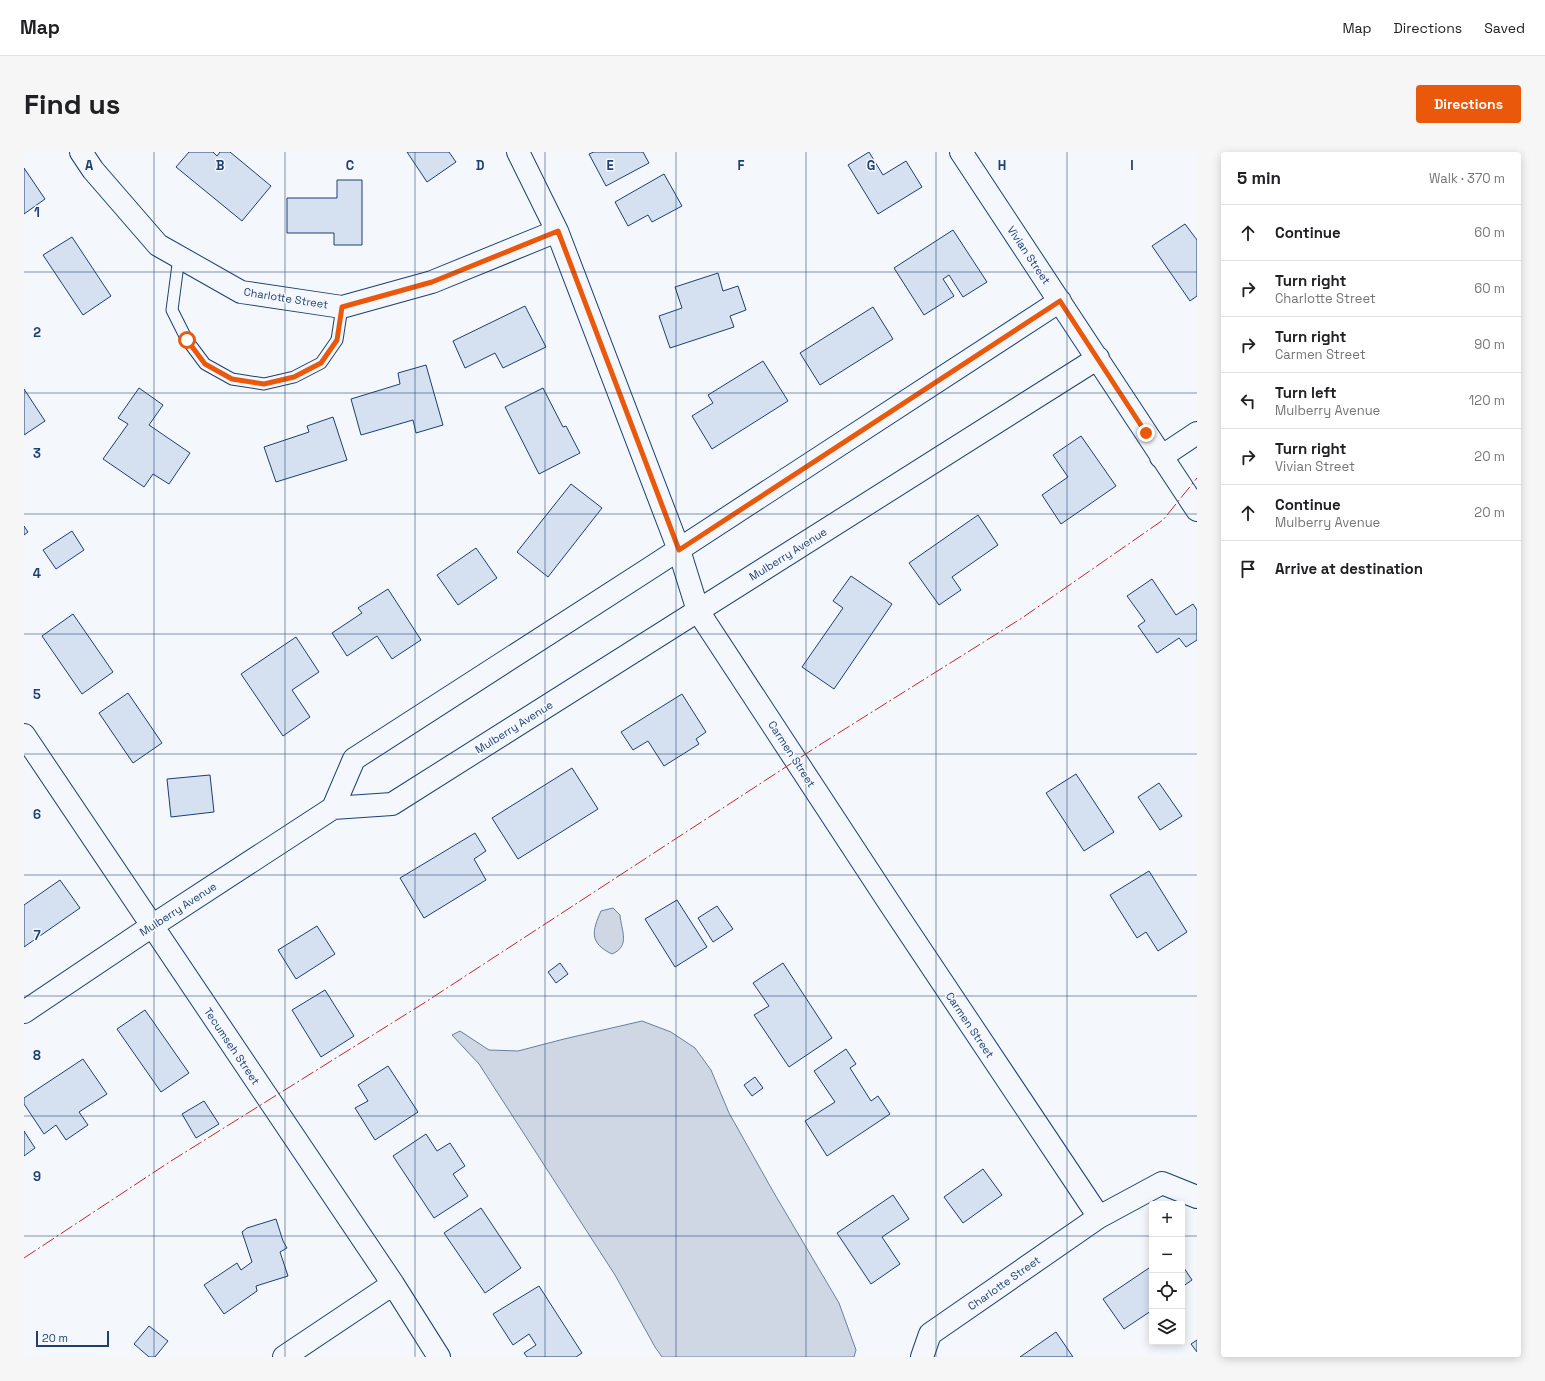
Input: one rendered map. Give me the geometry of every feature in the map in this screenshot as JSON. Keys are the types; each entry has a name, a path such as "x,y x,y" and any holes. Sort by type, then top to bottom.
{"street":[{"name":"Charlotte Street","path":"81,152 93,170 158,245 241,292 342,307 432,282 558,231"},
{"name":"Carmen Street","path":"518,152 558,231 679,550 698,611 890,904 1099,1217"},
{"name":"Vivian Street","path":"961,152 1098,358"},
{"path":"333,808 354,759 679,550 1060,301"},
{"path":"1098,358 1161,457 1197,510"},
{"name":"Mulberry Avenue","path":"24,1012 152,926 333,808 392,804 1098,358"},
{"path":"1161,457 1197,433"},
{"name":"Tecumseh Street","path":"24,735 393,1284 439,1357"},
{"path":"1099,1217 1162,1183 1197,1197"},
{"name":"Charlotte Street","path":"922,1357 930,1334 1099,1217"},
{"path":"284,1357 393,1284"}],"lane":[{"path":"179,257 172,310 187,340 205,364 232,379 264,384 294,377 321,363 337,340 342,307"}],"shaded area":[{"path":"613,908 620,915 624,937 621,947 618,951 612,954 605,950 596,941 594,930 601,911"},
{"path":"642,1021 671,1032 695,1048 711,1070 729,1113 839,1303 856,1350 854,1357 662,1357 615,1275 479,1064 452,1035 460,1031 489,1050 518,1051"}],"building":[{"path":"189,152 213,152 217,156 220,152 230,152 271,186 242,221 176,167"},
{"path":"407,152 449,152 456,162 427,182"},
{"path":"594,152 643,152 649,163 606,186 589,154"},
{"path":"869,152 883,175 906,161 922,187 878,214 848,165"},
{"path":"24,168 45,199 24,214"},
{"path":"664,174 682,206 652,222 648,215 628,226 615,202"},
{"path":"337,180 362,180 362,245 334,245 334,233 287,233 287,198 337,198"},
{"path":"1185,224 1197,240 1197,296 1190,301 1152,246"},
{"path":"953,230 987,282 963,297 949,275 943,279 954,296 924,315 894,268"},
{"path":"72,237 111,296 83,315 43,255"},
{"path":"718,273 723,291 738,286 746,310 730,316 734,327 670,348 659,316 682,308 675,287"},
{"path":"525,306 546,347 503,368 495,353 465,368 453,341"},
{"path":"873,307 893,339 820,385 800,353"},
{"path":"763,361 788,401 712,449 692,416 713,403 708,395"},
{"path":"426,365 443,425 416,433 413,420 361,435 351,399 400,384 398,373"},
{"path":"139,388 163,405 149,425 190,453 169,484 153,474 144,487 103,459 128,424 118,418"},
{"path":"543,388 563,427 566,426 580,453 539,474 505,407"},
{"path":"24,389 45,421 24,435"},
{"path":"333,417 347,460 276,482 264,447 309,432 307,426"},
{"path":"1081,436 1116,486 1061,524 1042,495 1068,477 1053,455"},
{"path":"571,484 602,508 548,577 517,552"},
{"path":"978,515 998,545 952,577 961,590 939,605 909,563"},
{"path":"24,526 28,532 24,535"},
{"path":"72,531 84,550 56,569 43,550"},
{"path":"476,548 497,578 458,605 437,575"},
{"path":"851,576 892,604 834,689 802,667 843,608 833,601"},
{"path":"1152,579 1176,615 1193,604 1197,610 1197,640 1186,647 1179,638 1157,653 1138,626 1145,621 1127,596"},
{"path":"388,589 421,640 392,659 377,636 347,656 332,633 362,613 358,608"},
{"path":"73,614 113,672 82,694 42,636"},
{"path":"296,637 319,672 292,690 310,717 283,736 241,674"},
{"path":"128,693 162,743 133,763 99,713"},
{"path":"682,694 706,732 696,739 699,744 664,766 648,741 633,750 621,732"},
{"path":"572,768 598,809 518,859 492,818"},
{"path":"1076,774 1114,832 1084,851 1046,793"},
{"path":"210,775 214,812 171,817 167,779"},
{"path":"1159,783 1182,816 1160,830 1138,797"},
{"path":"475,833 486,851 474,859 486,880 424,918 400,878"},
{"path":"1149,871 1187,932 1158,951 1146,932 1137,938 1110,895"},
{"path":"60,880 80,908 24,947 24,905"},
{"path":"677,900 707,947 675,967 645,919"},
{"path":"717,906 733,929 713,942 698,918"},
{"path":"317,926 335,954 296,979 278,950"},
{"path":"560,963 568,974 556,983 548,972"},
{"path":"783,963 832,1038 789,1067 754,1015 769,1006 753,983"},
{"path":"325,990 354,1036 321,1057 292,1010"},
{"path":"145,1010 189,1073 161,1092 117,1029"},
{"path":"846,1049 856,1064 850,1068 871,1101 878,1096 890,1114 827,1156 805,1121 835,1102 814,1071"},
{"path":"83,1059 107,1094 79,1112 88,1125 66,1140 56,1125 44,1134 24,1104 24,1098"},
{"path":"388,1066 418,1112 375,1140 355,1108 368,1101 358,1085"},
{"path":"755,1077 763,1088 752,1096 744,1085"},
{"path":"204,1101 219,1124 196,1138 182,1114"},
{"path":"24,1131 35,1148 24,1156"},
{"path":"426,1134 437,1151 450,1143 465,1166 453,1174 468,1196 434,1218 393,1156"},
{"path":"983,1169 1002,1195 963,1223 944,1197"},
{"path":"893,1195 909,1219 882,1237 900,1264 871,1284 837,1233"},
{"path":"481,1208 521,1268 485,1293 444,1233"},
{"path":"276,1219 283,1241 287,1248 280,1252 288,1276 256,1286 257,1291 224,1314 204,1285 237,1263 241,1270 252,1262 242,1232 247,1228"},
{"path":"1149,1268 1149,1312 1124,1329 1103,1299"},
{"path":"1185,1270 1192,1280 1185,1285"},
{"path":"539,1286 582,1353 576,1357 527,1357 524,1353 536,1345 529,1334 513,1345 493,1314"},
{"path":"149,1326 168,1341 155,1357 149,1357 134,1344"},
{"path":"1056,1332 1073,1357 1020,1357"},
{"path":"1197,1340 1197,1352 1191,1344"}],"power":[{"path":"24,1258 171,1161 424,1003 821,744 1022,618 1163,520 1197,478"}],"route":[{"path":"187,340 205,364 232,379 264,384 294,377 321,363 337,340 342,307 432,282 558,231 679,550 1060,301 1146,433"}]}
